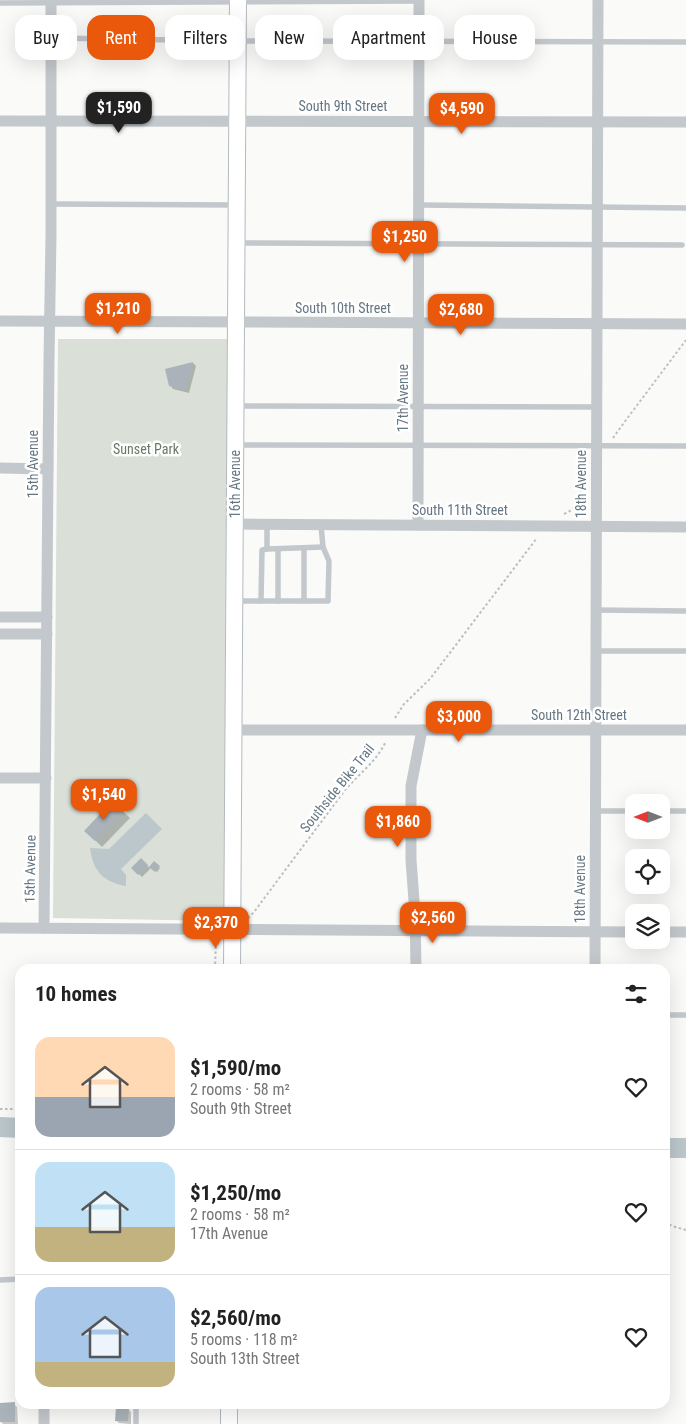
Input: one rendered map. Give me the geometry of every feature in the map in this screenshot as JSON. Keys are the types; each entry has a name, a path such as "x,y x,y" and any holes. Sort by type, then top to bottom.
{"street":[{"name":"17th Avenue","path":"419,0 419,15"},
{"name":"18th Avenue","path":"595,964 598,0"},
{"name":"16th Avenue","path":"238,1 238,15"},
{"name":"15th Avenue","path":"51,2 51,15"},
{"name":"15th Avenue","path":"44,928 52,120 51,60"},
{"name":"16th Avenue","path":"232,964 238,60"},
{"name":"17th Avenue","path":"418,525 419,60"},
{"name":"South 9th Street","path":"0,121 686,122"},
{"name":"South 10th Street","path":"0,321 686,324"},
{"path":"0,468 48,469"},
{"name":"South 11th Street","path":"234,524 686,527"},
{"path":"0,617 47,617"},
{"path":"0,634 47,634"},
{"name":"South 12th Street","path":"233,730 686,730"},
{"path":"416,964 416,931 411,860 411,786 422,730"},
{"path":"0,778 46,778"},
{"path":"0,928 625,932"},
{"path":"670,932 686,932"},
{"path":"44,1409 44,1424"},
{"path":"229,1409 229,1424"}],"lane":[{"path":"0,3 419,0"},
{"path":"77,38 165,40"},
{"path":"245,41 333,41"},
{"path":"444,41 686,42"},
{"path":"51,204 237,205"},
{"path":"419,205 686,208"},
{"path":"236,243 682,245"},
{"path":"235,406 597,407"},
{"path":"235,445 686,446"},
{"path":"261,601 267,524"},
{"path":"234,601 328,601 329,561 323,548 321,524"},
{"path":"304,548 304,601"},
{"path":"265,550 323,548"},
{"path":"278,549 278,601"},
{"path":"596,610 686,611"},
{"path":"596,651 686,651"},
{"path":"595,811 625,811"},
{"path":"670,811 686,811"},
{"path":"670,1015 686,1014"},
{"path":"0,1280 15,1280"},
{"path":"136,1409 136,1424"}],"path":[{"name":"Southside Bike Trail","path":"248,918 357,776 379,754 399,711 430,679 546,526"},
{"path":"215,964 216,947"},
{"path":"0,1109 15,1109"},
{"path":"670,1225 686,1230"}],"green space":[{"name":"Sunset Park","path":"58,339 236,339 234,512 226,524 224,921 53,918"}],"shaded area":[{"path":"146,813 162,829 121,869 126,875 126,886 111,882 100,874 91,856 90,848 109,849"}],"building":[{"path":"193,362 186,390 169,386 165,369"},
{"path":"113,800 124,811 95,841 84,831"},
{"path":"141,858 148,865 138,875 131,868"},
{"path":"154,861 160,866 155,872 149,867"},
{"path":"15,1402 15,1422 0,1422 0,1403"},
{"path":"116,1409 129,1409 128,1421 115,1421"}],"waterway":[{"path":"0,1127 15,1128"},
{"path":"670,1148 686,1148"}]}
